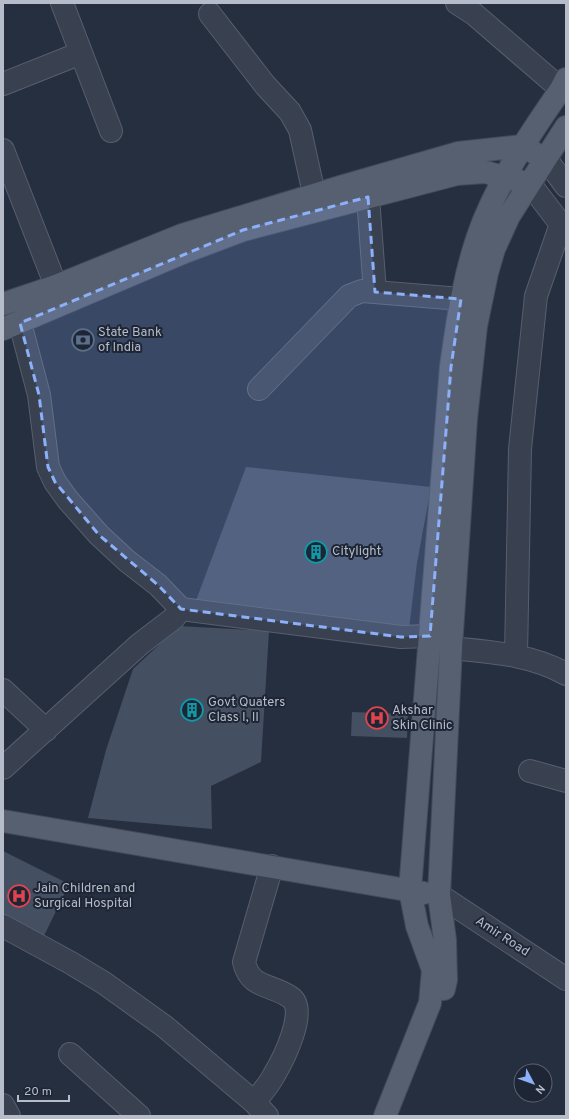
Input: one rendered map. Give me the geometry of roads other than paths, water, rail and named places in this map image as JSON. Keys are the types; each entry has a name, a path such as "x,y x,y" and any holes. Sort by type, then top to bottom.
{"main road":[{"path":"385,1116 430,1003 433,970 417,926 410,890 451,367 461,299 472,255 484,220 505,176 522,146 564,84"},
{"path":"398,1116 436,1028 446,980 445,940 439,895 451,648 466,419 476,326 487,273 494,249 509,216 566,127"},
{"path":"3,304 56,286 182,235 314,194 458,153 522,146 546,159"},
{"path":"11,326 182,253 243,230 469,172 485,172 505,176 530,184"},
{"path":"3,821 439,895"}],"street":[{"path":"62,3 111,131"},
{"path":"470,7 564,84"},
{"path":"210,14 265,85 290,112 300,130 314,194"},
{"path":"3,84 81,53"},
{"path":"3,150 56,286"},
{"path":"546,159 566,186"},
{"path":"516,655 520,449 536,296 563,227 530,184"},
{"path":"368,197 375,292"},
{"path":"259,389 349,296 362,291 461,299"},
{"path":"11,326 39,394 48,467 55,482 68,500 99,535 127,561 158,585 181,609 401,637 430,636"},
{"path":"3,768 140,644 174,618 181,609"},
{"path":"451,648 516,655 555,668 566,674"},
{"path":"3,690 46,730"},
{"path":"530,771 566,781"},
{"path":"3,926 71,963 146,1013 164,1026 261,1109 297,1022 298,1012 297,1004 291,997 253,980 246,971 244,962 272,866"},
{"name":"Amir Road","path":"439,895 566,979"},
{"path":"70,1054 139,1116"},
{"path":"3,1105 9,1116"}],"place":[{"name":"State Bank of India","path":"83,340"},
{"name":"Citylight","path":"316,552"},
{"name":"Govt Quaters Class I, II","path":"192,710"},
{"name":"Akshar Skin Clinic","path":"377,718"},
{"name":"Jain Children and Surgical Hospital","path":"19,896"}]}
